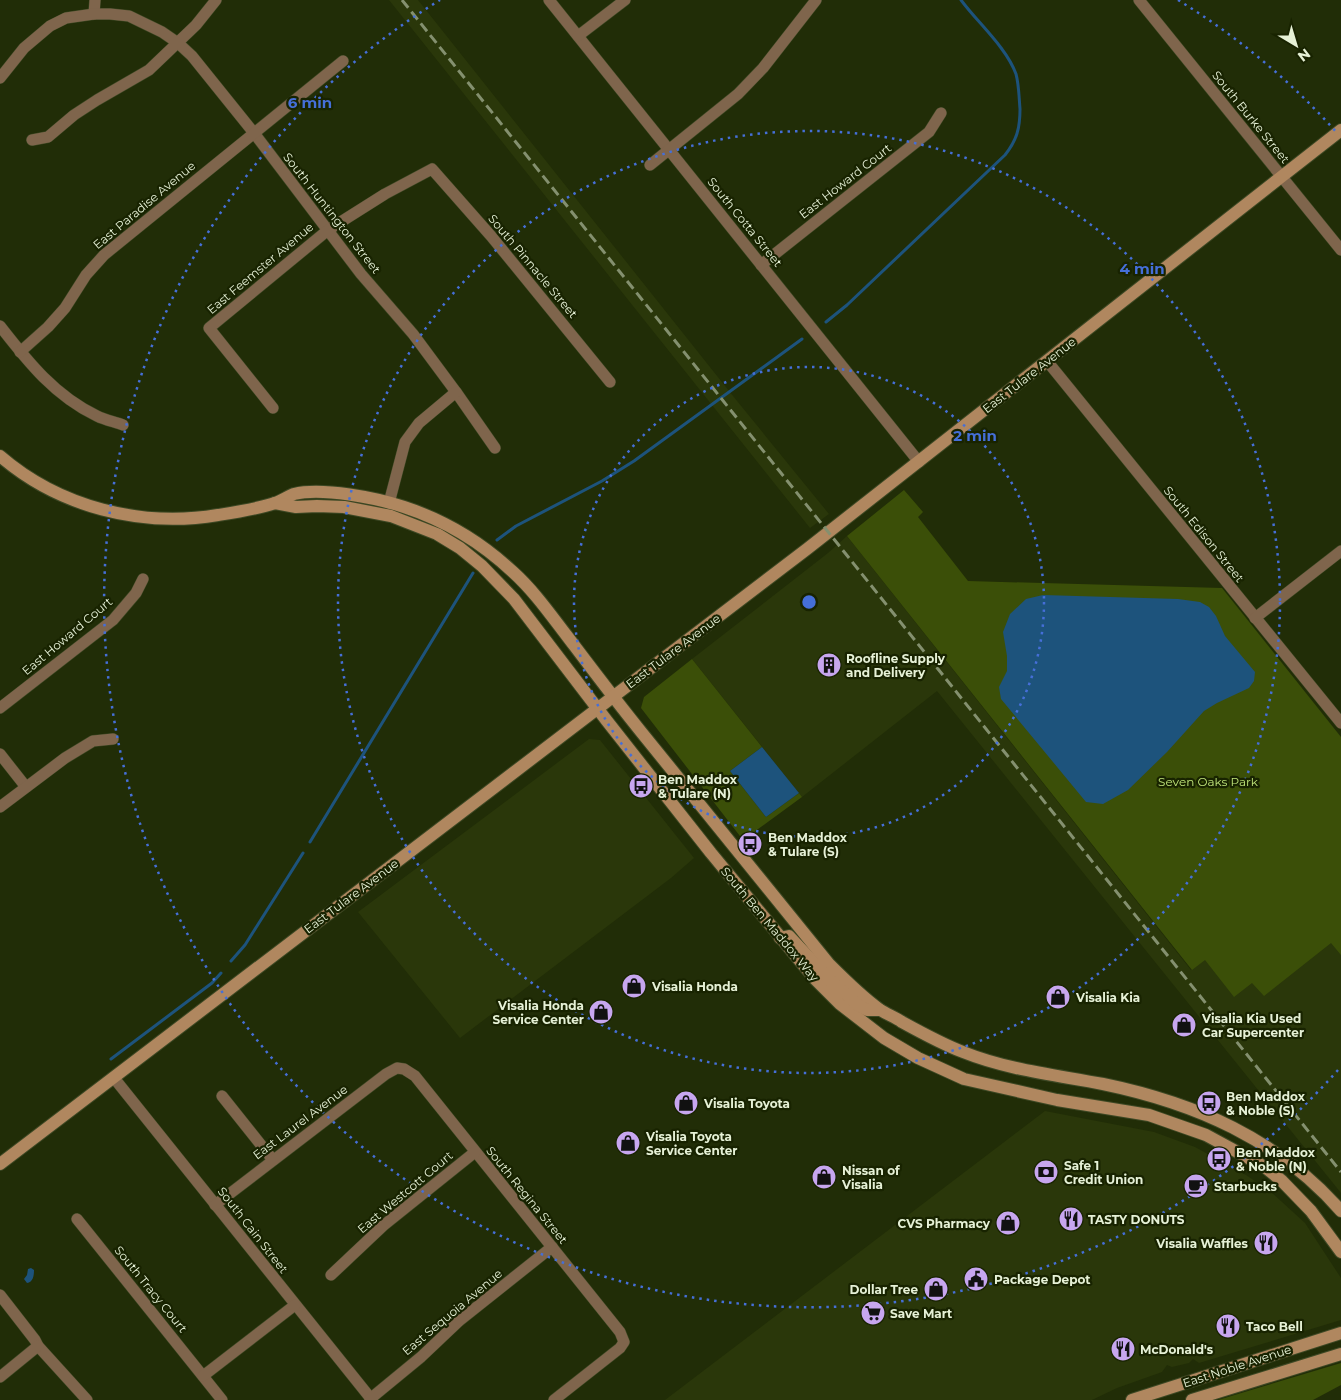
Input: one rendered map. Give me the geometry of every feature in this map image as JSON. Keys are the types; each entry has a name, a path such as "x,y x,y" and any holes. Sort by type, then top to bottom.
{"main road":[{"name":"East Tulare Avenue","path":"0,1164 919,462 1341,130"},
{"name":"South Ben Maddox Way","path":"0,456 24,475 52,491 85,504 128,515 164,519 191,518 275,503 294,494 316,493 352,495 389,502 420,512 444,524 472,540 504,564 535,595 613,697 828,964 880,1010 938,1042 965,1053 1022,1070 1136,1092 1188,1107 1230,1125 1261,1142 1286,1160 1310,1180 1341,1211"},
{"name":"South Ben Maddox Way","path":"275,503 296,507 344,507 381,513 417,525 460,548 482,566 514,600 780,938 815,979 840,1004 884,1038 918,1058 964,1079 1057,1100 1149,1115 1206,1135 1265,1168 1282,1181 1312,1211 1341,1252"},
{"path":"780,938 789,936 795,940 826,975 862,1008 873,1011 880,1010"},
{"name":"East Noble Avenue","path":"1132,1400 1341,1333"},
{"name":"East Noble Avenue","path":"1192,1400 1341,1354"}],"street":[{"path":"0,78 24,48 50,26 66,18 94,14 95,0"},
{"path":"32,140 48,137 74,115 149,70 196,25 216,0"},
{"name":"South Cotta Street","path":"549,0 919,462"},
{"path":"578,36 624,0"},
{"path":"650,164 738,94 764,68 816,0"},
{"name":"South Burke Street","path":"1139,0 1341,250"},
{"name":"South Huntington Street","path":"94,14 129,16 162,32 192,56 254,133 361,274 412,334 495,448"},
{"name":"East Paradise Avenue","path":"20,352 48,327 65,308 86,275 104,254 343,61"},
{"name":"East Howard Court","path":"761,265 929,132 941,113"},
{"name":"East Feemster Avenue","path":"273,408 209,328 328,230 377,199 432,169"},
{"name":"South Pinnacle Street","path":"432,169 491,236 610,382"},
{"path":"0,326 20,352 52,386 74,403 98,416 123,425"},
{"name":"South Edison Street","path":"1047,361 1341,723"},
{"path":"389,502 405,442 419,423 456,392"},
{"path":"1255,618 1341,551"},
{"name":"East Howard Court","path":"0,708 113,620 136,593 143,579"},
{"path":"0,807 64,758 93,741 113,738"},
{"path":"0,754 26,787"},
{"name":"East Laurel Avenue","path":"215,1205 386,1074 397,1068 404,1069"},
{"name":"South Regina Street","path":"404,1069 415,1076 620,1332 624,1342 620,1348 554,1400"},
{"name":"South Cain Street","path":"114,1078 371,1400"},
{"path":"222,1096 273,1160"},
{"name":"East Westcott Court","path":"331,1275 384,1225 475,1152"},
{"name":"South Tracy Court","path":"77,1220 222,1400"},
{"name":"East Sequoia Avenue","path":"371,1400 459,1321 552,1247"},
{"path":"0,1295 32,1335 38,1346 87,1400"},
{"path":"203,1376 295,1305"},
{"path":"0,1378 38,1346"}],"shaded area":[{"path":"389,0 418,0 829,514 810,528"},
{"path":"847,536 1191,970 1341,853 1341,1193 937,691 802,797 692,659 828,553"},
{"path":"589,739 600,740 694,858 671,878 460,1038 358,912"},
{"path":"1045,1111 1154,1132 1195,1147 1246,1175 1270,1191 1305,1223 1341,1278 1341,1320 1199,1363 1193,1359 1189,1363 1172,1367 1167,1365 1162,1372 1117,1388 1092,1400 665,1400"}],"green space":[{"name":"Seven Oaks Park","path":"904,490 923,512 918,517 968,581 1222,588 1341,737 1341,955 1331,943 1264,996 1252,983 1234,997 1205,960 1192,970 847,536"},
{"path":"692,659 762,747 730,771 766,817 799,793 802,797 743,840 641,708 644,697"},
{"path":"1341,1363 1341,1385 1313,1400 1218,1400"}],"water":[{"path":"1043,595 1178,599 1200,602 1209,607 1216,616 1225,636 1255,672 1254,681 1249,688 1204,711 1167,752 1128,790 1103,804 1086,802 1001,699 999,687 1007,671 1007,656 1003,632 1010,614 1026,599"},
{"path":"762,747 799,793 766,817 730,771"},
{"path":"28,1269 34,1270 32,1280 27,1283 24,1279"}],"waterway":[{"path":"826,322 847,305 1005,155 1015,139 1020,109 1016,74 1006,54 961,0"},
{"path":"497,540 516,526 602,481 634,461 802,339"},
{"path":"310,842 473,573"},
{"path":"231,961 245,945 303,853"},
{"path":"111,1059 212,983 221,973"}],"railway":[{"path":"402,0 1341,1172"}],"place":[{"name":"Roofline Supply and Delivery","path":"829,665"},
{"name":"Ben Maddox & Tulare (N)","path":"641,786"},
{"name":"Ben Maddox & Tulare (S)","path":"750,844"},
{"name":"Visalia Honda","path":"634,986"},
{"name":"Visalia Kia","path":"1058,997"},
{"name":"Visalia Honda Service Center","path":"601,1012"},
{"name":"Visalia Kia Used Car Supercenter","path":"1184,1025"},
{"name":"Visalia Toyota","path":"686,1103"},
{"name":"Ben Maddox & Noble (S)","path":"1209,1103"},
{"name":"Visalia Toyota Service Center","path":"628,1143"},
{"name":"Ben Maddox & Noble (N)","path":"1219,1159"},
{"name":"Safe 1 Credit Union","path":"1046,1172"},
{"name":"Nissan of Visalia","path":"824,1177"},
{"name":"Starbucks","path":"1196,1186"},
{"name":"TASTY DONUTS","path":"1071,1219"},
{"name":"CVS Pharmacy","path":"1008,1223"},
{"name":"Visalia Waffles","path":"1266,1243"},
{"name":"Package Depot","path":"976,1279"},
{"name":"Dollar Tree","path":"936,1289"},
{"name":"Save Mart","path":"873,1313"},
{"name":"Taco Bell","path":"1228,1326"},
{"name":"McDonald's","path":"1123,1349"}]}
